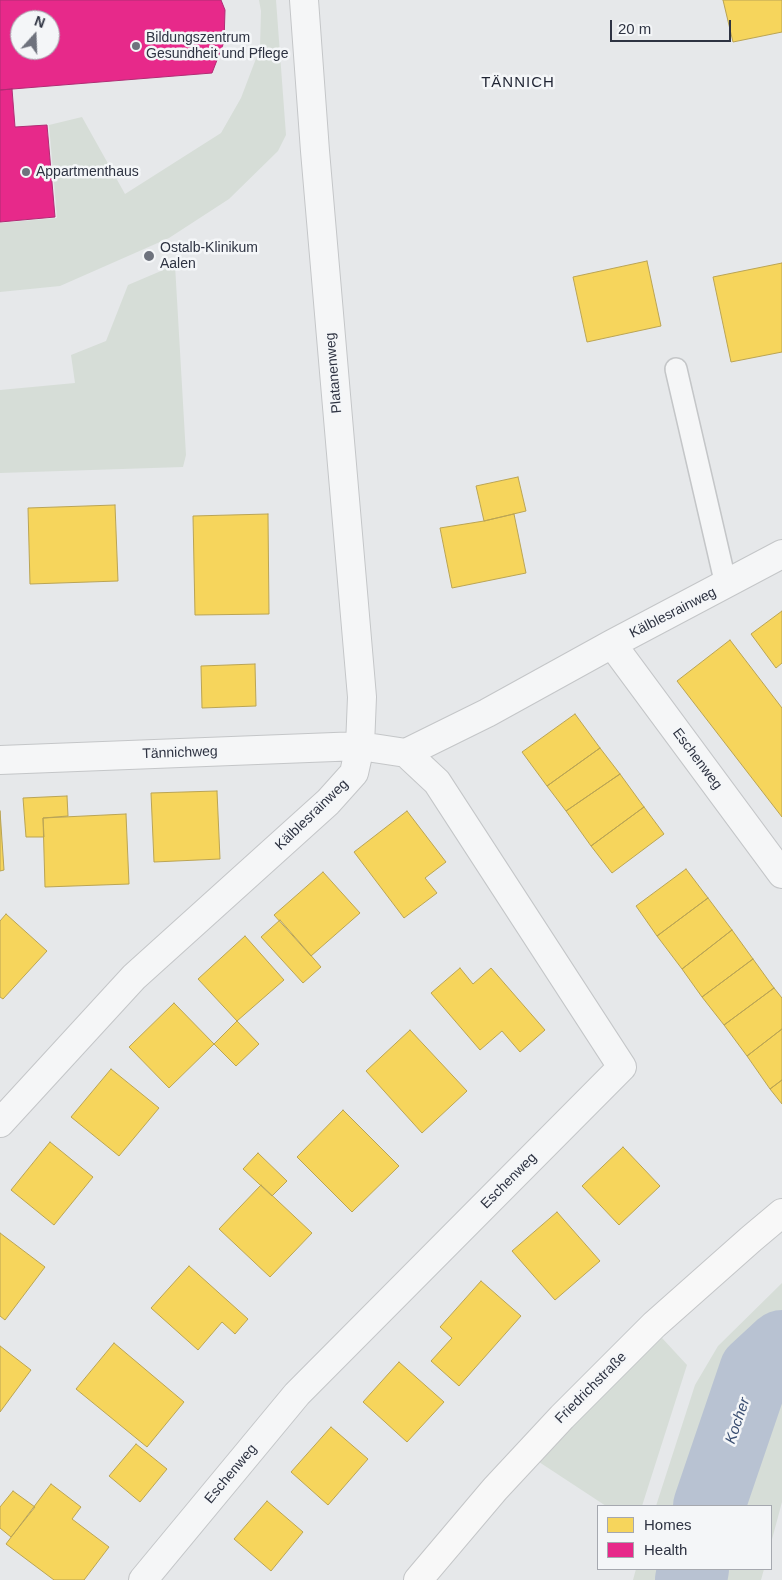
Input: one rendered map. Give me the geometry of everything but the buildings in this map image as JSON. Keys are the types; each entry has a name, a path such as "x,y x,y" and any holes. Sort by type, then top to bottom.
{"main road":[{"name":"Friedrichstraße","path":"418,1580 495,1489 562,1417 654,1325 782,1213"}],"street":[{"name":"Platanenweg","path":"304,0 315,151 362,697 360,746"},
{"name":"Kälblesrainweg","path":"406,753 487,713 782,554"},
{"name":"Eschenweg","path":"612,644 782,874"},
{"path":"360,746 406,753"},
{"name":"Tännichweg","path":"0,760 360,746"},
{"name":"Kälblesrainweg","path":"0,1123 134,977 328,802 354,773 360,746"},
{"name":"Eschenweg","path":"143,1580 297,1394 622,1067 437,782 406,753"}],"lane":[{"path":"676,369 726,585"}],"shaded area":[{"path":"259,0 276,0 286,135 278,151 229,199 169,238 60,286 0,292 0,223 57,218 49,125 82,117 125,194 221,133 241,98 260,48 261,11"},
{"path":"175,265 186,455 183,467 0,473 0,390 75,383 71,355 106,341 128,285"},
{"path":"782,1283 782,1502 772,1539 772,1505 656,1505 695,1385 718,1346"},
{"path":"662,1338 687,1365 642,1505 604,1505 536,1460"},
{"path":"636,1570 764,1570 761,1580 633,1580"}],"waterway":[{"name":"Kocher","path":"709,1505 755,1371 782,1346"},
{"name":"Kocher","path":"691,1580 693,1570"}],"place":[{"name":"Bildungszentrum Gesundheit und Pflege","path":"136,46"},
{"name":"Appartmenthaus","path":"26,172"},
{"name":"Ostalb-Klinikum Aalen","path":"149,256"}],"district":[{"name":"TÄNNICH","path":"518,83"}]}
